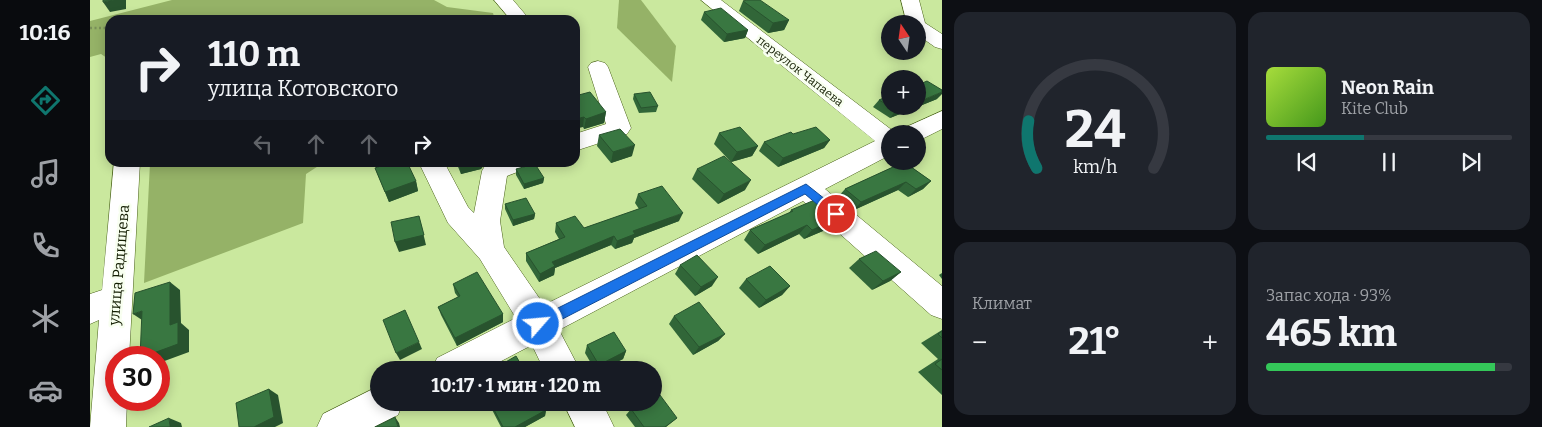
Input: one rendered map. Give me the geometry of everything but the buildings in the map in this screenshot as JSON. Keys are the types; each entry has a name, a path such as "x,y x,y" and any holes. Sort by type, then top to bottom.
{"street":[{"path":"503,0 516,15"},
{"path":"910,0 914,15"},
{"name":"переулок Чапаева","path":"720,1 881,135"},
{"path":"926,32 942,43"},
{"path":"580,141 619,128 598,67"},
{"path":"926,127 942,119"},
{"path":"466,361 881,148"},
{"name":"улица Радищева","path":"107,427 103,305 126,167"},
{"path":"434,167 458,215 490,250 538,324 559,361"},
{"path":"490,250 486,221 495,171 506,167"},
{"path":"806,188 942,305"},
{"path":"336,427 370,410"},
{"path":"586,411 595,427"}],"path":[{"path":"90,28 105,28"}],"green space":[{"path":"172,0 434,0 447,7 493,13 494,15 113,15"},
{"path":"619,0 641,0 676,46 672,82 617,28"},
{"path":"105,17 105,57 101,54 90,57 90,21"},
{"path":"150,167 317,167 306,174 303,223 144,283"}],"route":[{"path":"538,324 806,188 836,214"}]}
